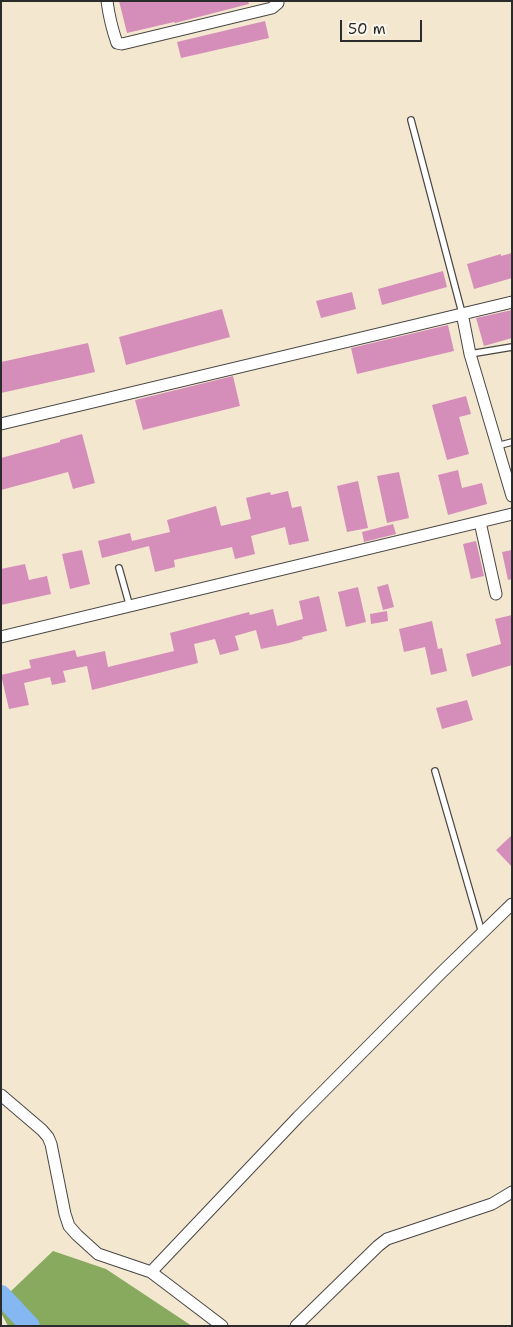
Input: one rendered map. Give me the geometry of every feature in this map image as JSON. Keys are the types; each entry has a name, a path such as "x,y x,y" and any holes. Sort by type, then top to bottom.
{"street":[{"path":"107,1 109,18 115,38 117,43 122,44 272,8 278,1"},
{"path":"1,424 512,302"},
{"path":"462,313 470,354 512,496"},
{"path":"1,637 512,514"},
{"path":"480,522 496,594"},
{"path":"151,1272 298,1117 512,904"},
{"path":"1,1095 48,1137 54,1156 65,1214 69,1226 76,1235 98,1254 151,1272 222,1326"},
{"path":"296,1326 387,1239 492,1204 512,1192"}],"lane":[{"path":"411,120 462,313"},
{"path":"470,354 512,347"},
{"path":"497,446 512,442"},
{"path":"119,568 130,607"},
{"path":"435,771 482,933"}],"green space":[{"path":"53,1251 106,1269 192,1326 8,1326 1,1313 1,1309 9,1293"}],"building":[{"path":"119,1 248,1 249,4 127,33"},
{"path":"265,21 269,38 181,58 177,42"},
{"path":"512,253 512,278 474,289 467,264 501,254 501,256"},
{"path":"443,271 447,287 382,305 378,289"},
{"path":"352,292 356,309 321,318 316,301"},
{"path":"222,309 230,337 126,365 119,337"},
{"path":"512,310 512,338 484,346 476,318"},
{"path":"448,325 454,351 357,374 351,348"},
{"path":"88,343 95,372 1,393 1,362"},
{"path":"233,376 240,406 143,430 135,400"},
{"path":"466,396 471,414 459,417 469,454 447,460 432,405"},
{"path":"82,434 95,483 73,489 68,472 1,490 1,458"},
{"path":"458,470 462,488 482,483 487,504 448,515 438,475"},
{"path":"399,472 409,518 387,523 377,476"},
{"path":"358,481 368,528 347,532 337,486"},
{"path":"288,491 292,508 301,506 309,541 289,545 285,527 251,536 255,554 235,559 232,547 174,560 175,567 155,572 149,546 102,558 98,541 130,533 132,541 170,532 167,520 216,506 221,526 251,519 246,498 270,492 271,495"},
{"path":"393,524 396,534 364,542 362,532"},
{"path":"476,541 484,576 471,579 463,544"},
{"path":"82,550 90,584 70,589 62,554"},
{"path":"512,550 512,579 508,580 502,552"},
{"path":"25,564 29,580 47,576 51,594 1,605 1,569"},
{"path":"388,584 394,607 383,610 377,587"},
{"path":"358,587 366,622 346,627 338,592"},
{"path":"319,596 327,631 302,637 303,639 289,643 261,649 256,630 235,636 239,650 220,655 215,639 194,644 198,663 92,690 87,666 63,671 66,682 52,685 50,677 24,683 29,705 9,709 1,675 31,668 29,660 75,650 77,657 105,651 108,667 174,651 170,633 249,612 250,615 273,609 277,626 303,619 299,601"},
{"path":"387,611 388,621 371,624 370,614"},
{"path":"512,615 512,665 472,677 466,654 501,644 495,619"},
{"path":"432,621 438,649 442,648 447,671 431,675 425,647 404,652 399,629"},
{"path":"467,700 473,720 442,729 436,708"},
{"path":"512,835 512,867 496,850"}],"waterway":[{"path":"1,1295 30,1326"}]}
